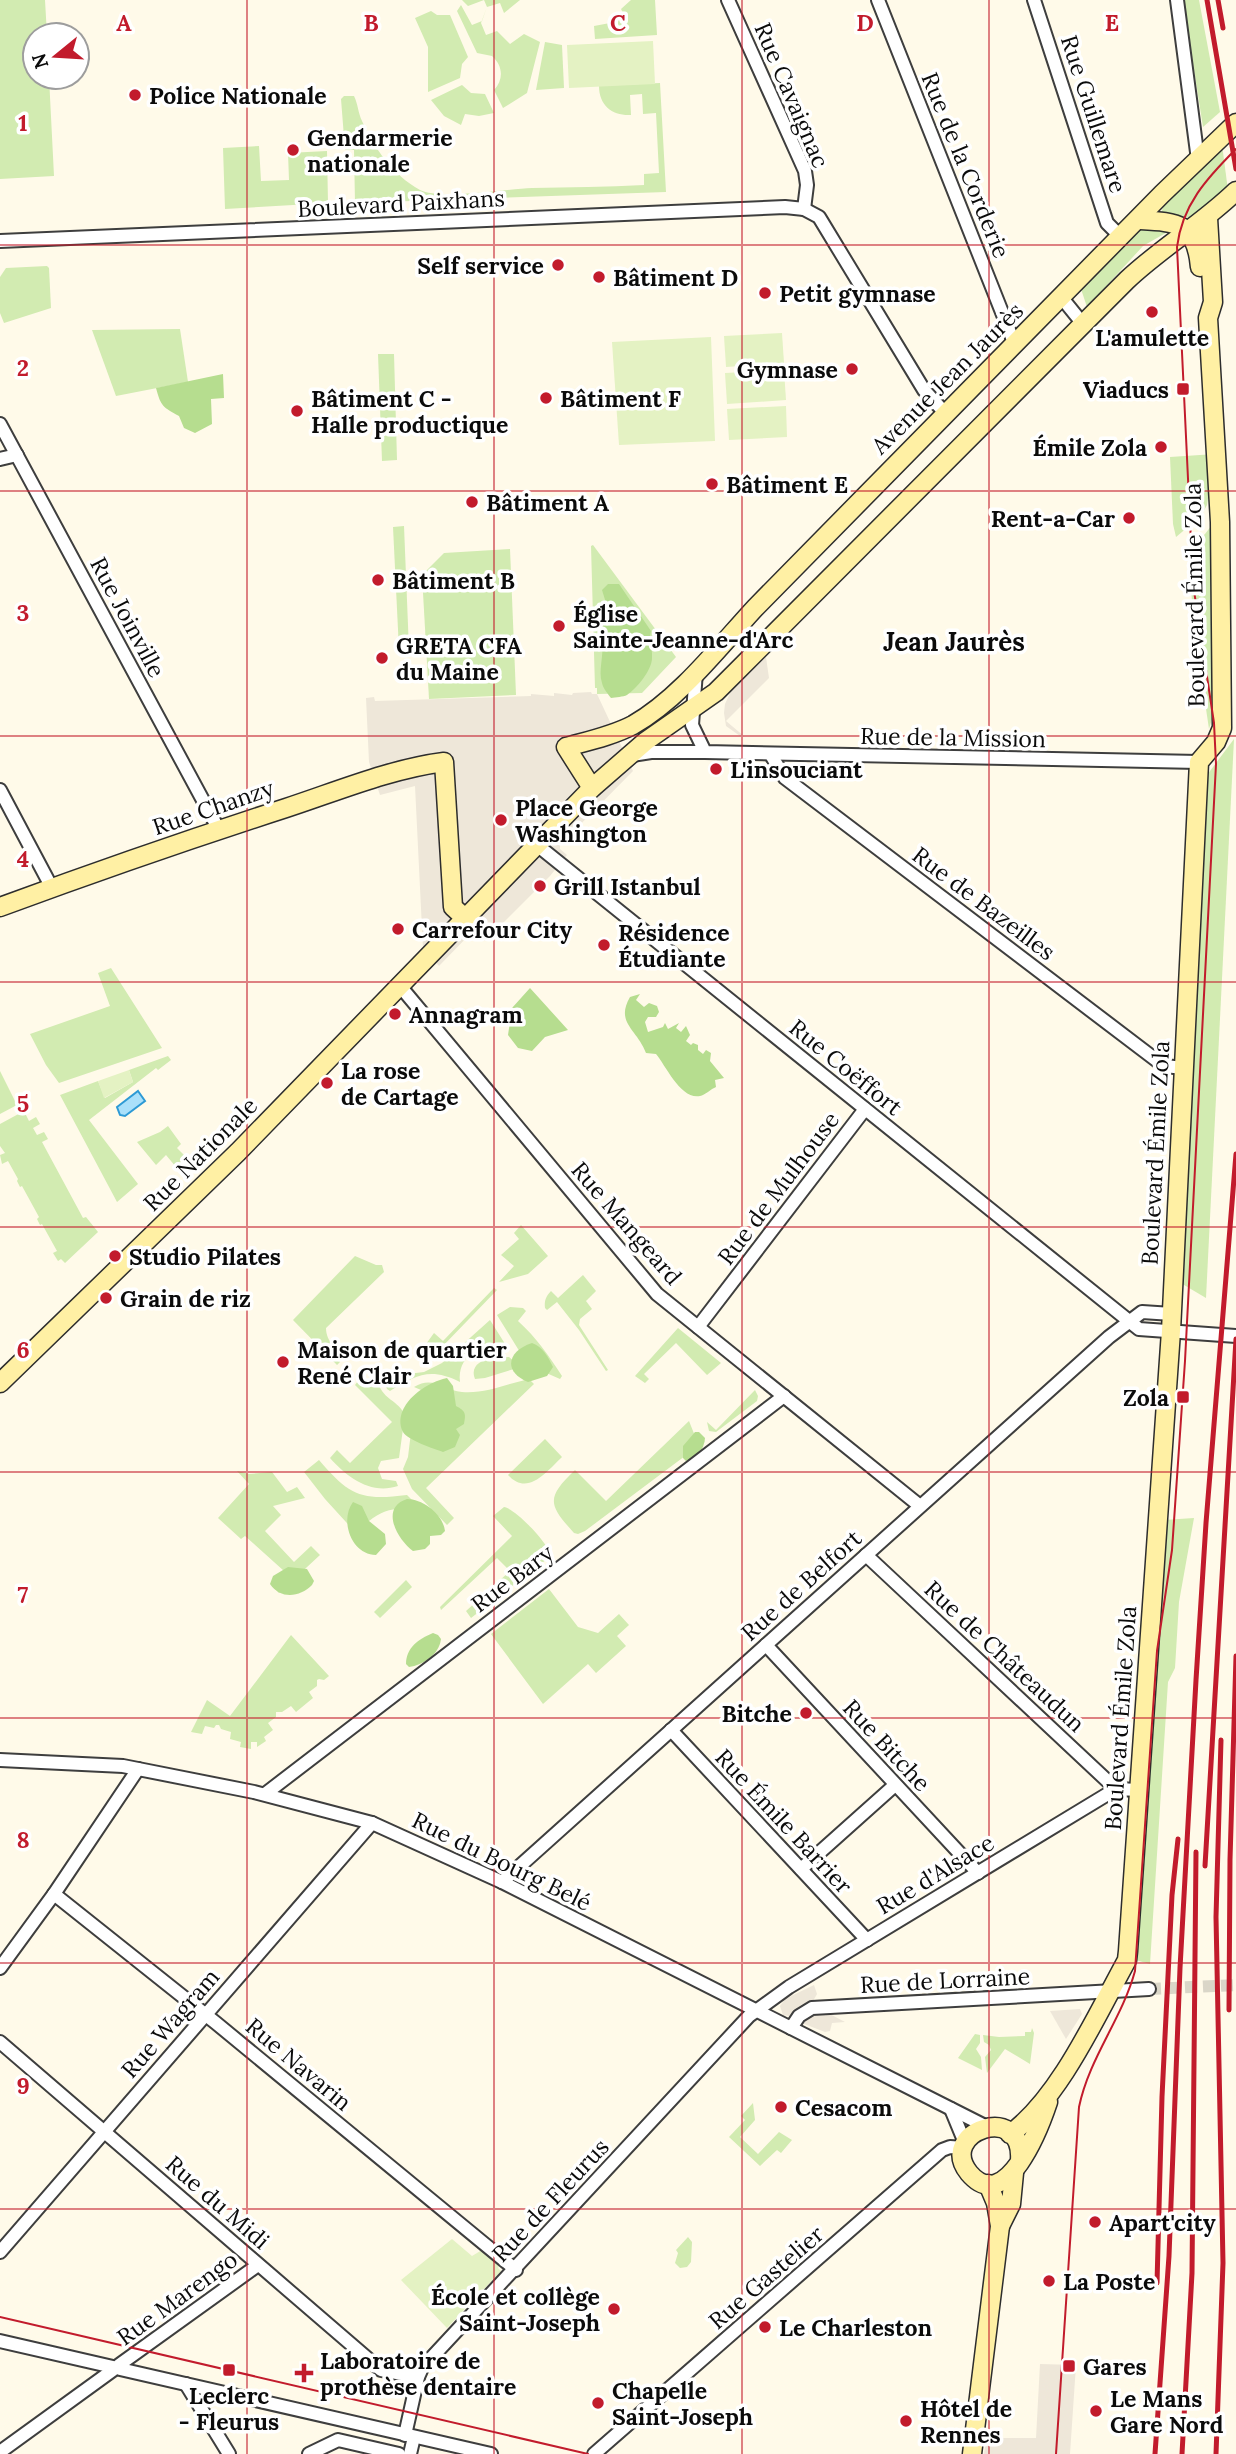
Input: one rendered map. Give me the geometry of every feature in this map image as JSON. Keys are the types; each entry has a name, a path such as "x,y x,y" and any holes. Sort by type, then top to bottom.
{"main road":[{"name":"Avenue Jean Jaurès","path":"592,788 566,747 631,726 675,691 1120,236 1236,123"},
{"path":"466,919 592,788 646,741 716,692 975,433 1081,322 1148,260 1208,218 1236,191"},
{"name":"Boulevard Émile Zola","path":"1208,218 1213,302 1208,318"},
{"path":"1138,220 1179,224 1189,232"},
{"name":"Boulevard Émile Zola","path":"1054,2086 1127,1960 1171,1322 1199,762 1216,742 1222,728 1220,522 1208,318 1202,303 1198,247 1189,232"},
{"name":"Rue Chanzy","path":"0,907 374,779 444,762 453,907 466,919"},
{"name":"Rue Nationale","path":"0,1383 238,1152 466,919"},
{"path":"1010,2134 1025,2123 1054,2086"},
{"path":"1000,2226 1011,2204 1017,2166 1018,2146 1010,2134 1002,2129 988,2127 974,2132 965,2146 964,2162 968,2171 978,2181 1002,2182 1017,2166 1038,2132 1054,2086"},
{"path":"972,2454 1000,2226 996,2203 988,2183"}],"street":[{"name":"Rue Cavaignac","path":"729,0 804,171 807,184 804,209"},
{"name":"Rue de la Corderie","path":"878,0 1015,345"},
{"name":"Rue Guillemare","path":"1034,0 1107,223 1120,236"},
{"path":"1177,0 1198,160"},
{"name":"Boulevard Paixhans","path":"0,242 785,206 804,209"},
{"path":"804,209 819,217 924,390 946,414"},
{"path":"1062,298 1081,322"},
{"name":"Rue Joinville","path":"0,424 219,830"},
{"path":"0,459 17,455"},
{"path":"696,671 691,709 692,725 705,752"},
{"name":"Rue de la Mission","path":"632,755 651,752 705,752 1199,762"},
{"name":"Rue de Bazeilles","path":"771,755 785,778 1164,1066 1184,1068"},
{"path":"0,790 52,888"},
{"name":"Rue Coëffort","path":"537,845 1130,1321"},
{"name":"Rue Mangeard","path":"400,986 657,1294 920,1506"},
{"name":"Rue de Mulhouse","path":"698,1327 865,1109"},
{"path":"1130,1321 1142,1312 1215,1334 1236,1336"},
{"name":"Rue de Belfort","path":"502,1882 1108,1337 1130,1321"},
{"name":"Rue Bary","path":"265,1794 785,1396"},
{"name":"Rue de Châteaudun","path":"866,1555 1116,1789"},
{"name":"Rue Bitche","path":"766,1645 978,1873"},
{"name":"Rue Émile Barrier","path":"671,1730 867,1940"},
{"name":"Rue du Bourg Belé","path":"0,1760 138,1769 265,1794 372,1823 502,1882 988,2127"},
{"path":"0,1968 54,1894 138,1769"},
{"path":"801,1869 895,1786"},
{"path":"1116,1789 1139,1790"},
{"name":"Rue d'Alsace","path":"756,2010 789,1987 1116,1789"},
{"name":"Rue Wagram","path":"0,2252 372,1823"},
{"name":"Rue Navarin","path":"54,1894 516,2270"},
{"name":"Rue de Lorraine","path":"791,2028 799,2016 812,2008 1149,1989"},
{"name":"Rue de Fleurus","path":"410,2454 409,2436 418,2376 422,2368 756,2010"},
{"name":"Rue du Midi","path":"0,2042 381,2370 418,2376"},
{"path":"951,2109 965,2146"},
{"name":"Rue Gastelier","path":"597,2451 942,2150 965,2146"},
{"name":"Rue Marengo","path":"0,2452 258,2264"},
{"path":"0,2341 491,2454"},
{"path":"186,2384 229,2454"},
{"path":"309,2454 338,2440 399,2454"}],"green space":[{"path":"0,0 45,0 46,21 21,21 21,91 50,91 54,176 0,179"},
{"path":"462,0 484,0 468,6"},
{"path":"484,0 520,0 504,13 500,3 487,7"},
{"path":"631,0 655,0 657,35 595,39 594,26 610,23 624,15 621,9"},
{"path":"1183,0 1199,0 1220,112 1203,127"},
{"path":"461,5 472,25 482,21 486,35 497,31 510,44 524,34 540,42 527,93 503,108 494,90 501,77 498,64 492,56 477,53 457,11"},
{"path":"431,11 437,15 450,15 468,57 462,64 460,78 428,92 428,47 415,18"},
{"path":"653,41 655,84 569,88 567,45"},
{"path":"545,42 562,45 564,88 536,90"},
{"path":"660,83 666,192 355,203 354,150 345,150 341,99 344,96 354,96 372,141 401,177 429,193 457,194 532,188 644,185 644,174 659,173 656,113 643,114 642,94 630,95 631,115 613,112 601,99 599,86"},
{"path":"462,85 471,93 485,94 494,113 479,116 465,114 461,125 444,116 431,100"},
{"path":"1221,137 1229,198 1205,220 1161,214 1169,187"},
{"path":"259,146 261,181 289,180 288,153 327,151 328,203 225,209 223,148"},
{"path":"1141,227 1171,230 1143,246 1087,307 1081,289 1136,229"},
{"path":"47,266 51,308 4,323 0,313 0,277 6,268"},
{"path":"180,329 188,382 116,396 92,330"},
{"path":"782,333 784,363 726,367 724,336"},
{"path":"711,337 715,441 619,445 612,342"},
{"path":"378,354 394,354 397,460 382,461"},
{"path":"784,370 786,400 727,404 725,373"},
{"path":"223,374 224,398 211,399 212,424 195,433 184,428 179,416 163,406 159,399 156,388"},
{"path":"786,406 787,437 729,440 727,409"},
{"path":"1215,454 1207,505 1201,516 1176,537 1170,457"},
{"path":"1215,521 1221,688 1209,729 1194,628 1188,549"},
{"path":"404,526 409,650 399,650 393,527"},
{"path":"593,545 676,657 642,693 597,694 595,688"},
{"path":"510,549 516,695 429,699 422,575 444,553"},
{"path":"608,584 619,584 651,631 652,654 650,668 635,688 627,695 611,698 603,685 601,674 602,643 606,636 601,627 601,608 606,603 602,590"},
{"path":"1234,739 1206,1298 1174,1279 1198,787"},
{"path":"111,968 162,1048 59,1083 30,1034 110,1006 98,973"},
{"path":"530,988 568,1030 545,1037 532,1051 518,1048 508,1035 512,1008"},
{"path":"640,994 636,1000 644,1007 649,1003 657,1006 659,1012 656,1017 648,1017 645,1022 648,1032 663,1027 665,1023 668,1029 679,1023 676,1028 681,1032 686,1026 690,1035 686,1041 691,1045 698,1045 698,1050 703,1054 706,1050 711,1053 710,1061 724,1078 715,1080 716,1087 700,1096 693,1096 680,1088 656,1054 646,1053 629,1026 625,1013 630,997"},
{"path":"168,1056 171,1060 158,1070 156,1068 89,1120 138,1184 117,1202 60,1095 98,1081 105,1098 133,1082 129,1070"},
{"path":"129,1070 133,1082 104,1098 98,1081"},
{"path":"0,1071 17,1105 0,1114"},
{"path":"24,1111 29,1121 36,1117 40,1124 33,1128 37,1135 44,1132 48,1139 42,1142 83,1218 86,1217 98,1232 65,1263 61,1259 58,1261 53,1253 57,1251 42,1224 40,1225 37,1219 39,1217 8,1161 2,1164 0,1155 5,1153 0,1146 0,1124"},
{"path":"168,1126 181,1144 177,1148 186,1157 176,1167 166,1155 156,1165 137,1142"},
{"path":"521,1225 548,1256 528,1274 499,1282 514,1266 501,1255 519,1239 514,1233"},
{"path":"355,1256 382,1265 384,1272 326,1328 339,1357 340,1362 337,1365 293,1320"},
{"path":"583,1275 596,1291 586,1301 592,1309 580,1319 579,1325 608,1370 606,1371 557,1302 547,1310 545,1308 551,1291 558,1298"},
{"path":"494,1288 497,1290 440,1349 432,1352 427,1350 426,1344 434,1333 443,1341"},
{"path":"510,1307 523,1308 526,1311 518,1321 547,1354 562,1376 560,1379 535,1368 518,1349 497,1315"},
{"path":"490,1320 507,1347 489,1348 473,1353 463,1364 460,1382 432,1374 416,1377 390,1391 387,1389 383,1377 424,1372 442,1363"},
{"path":"678,1328 721,1363 707,1375 676,1343 644,1374 649,1379 645,1383 635,1376"},
{"path":"532,1343 542,1350 553,1367 547,1376 528,1382 515,1373 511,1362 517,1351"},
{"path":"492,1357 509,1357 515,1362 514,1369 475,1379 475,1367"},
{"path":"376,1378 382,1391 405,1414 399,1458 381,1461 378,1468 382,1479 396,1481 398,1486 388,1488 369,1486 352,1478 330,1458 337,1450 350,1463 392,1422 355,1385 358,1381"},
{"path":"447,1378 453,1386 456,1406 463,1411 465,1418 464,1424 456,1429 460,1435 455,1447 443,1452 410,1438 403,1432 401,1422 402,1413 413,1397 430,1384"},
{"path":"529,1379 534,1384 426,1488 454,1518 447,1525 412,1489 403,1469 408,1457 411,1432 431,1399 414,1387 427,1382 455,1391 471,1392"},
{"path":"755,1390 757,1401 716,1432 709,1431 707,1422 716,1430"},
{"path":"689,1421 695,1436 705,1441 585,1531 574,1533 559,1515 554,1501 559,1488 575,1470 606,1501"},
{"path":"695,1432 705,1438 703,1446 697,1456 686,1461 683,1458 683,1446"},
{"path":"545,1439 562,1457 550,1469 530,1483 515,1481 508,1475"},
{"path":"319,1460 339,1481 357,1493 378,1497 407,1495 442,1530 418,1515 398,1509 379,1514 356,1533 304,1472"},
{"path":"237,1471 249,1474 272,1472 287,1492 297,1487 305,1498 273,1506 281,1515 265,1531 294,1562 311,1546 320,1555 279,1593 272,1586 284,1571 245,1536 241,1539 218,1518 249,1484"},
{"path":"407,1499 431,1509 443,1525 445,1531 441,1535 430,1536 430,1544 425,1549 413,1551 402,1540 394,1524 394,1509"},
{"path":"353,1502 362,1506 369,1521 385,1534 386,1544 376,1555 360,1549 350,1536 347,1518"},
{"path":"504,1507 531,1528 551,1556 471,1618 466,1611 510,1571 497,1558 441,1610 440,1607 512,1536 493,1516"},
{"path":"1194,1518 1179,1602 1175,1668 1168,1682 1150,1964 1132,1959 1164,1520"},
{"path":"288,1567 307,1569 314,1581 312,1585 291,1595 274,1589 270,1584 273,1576"},
{"path":"406,1580 412,1587 380,1618 374,1612"},
{"path":"549,1589 578,1627 598,1633 619,1614 629,1625 617,1636 626,1646 596,1673 588,1664 543,1704 491,1634"},
{"path":"433,1633 441,1639 437,1650 425,1661 409,1667 406,1664 408,1653 418,1641"},
{"path":"291,1635 329,1676 324,1680 317,1680 317,1686 309,1692 313,1698 296,1712 291,1706 282,1712 276,1712 276,1717 268,1723 273,1730 264,1737 266,1741 257,1747 257,1742 251,1742 251,1749 240,1747 241,1742 230,1739 231,1732 221,1729 219,1725 214,1728 205,1726 202,1734 191,1732 207,1700 230,1716"},
{"path":"1032,2028 1034,2033 1030,2064 1005,2049 987,2073 985,2057 991,2050 984,2042 983,2035 1025,2036 1025,2032 1031,2032"},
{"path":"975,2034 980,2035 980,2043 976,2049 981,2057 982,2070 958,2058"},
{"path":"753,2103 755,2120 740,2137 758,2154 779,2132 792,2140 781,2153 777,2150 760,2166 729,2137 745,2120 741,2116"},
{"path":"688,2237 692,2242 691,2262 687,2267 680,2268 675,2263 678,2253 676,2250"},
{"path":"452,2239 472,2256 482,2250 501,2271 447,2328 401,2280"}],"shaded area":[{"path":"766,657 769,678 726,721 745,737 740,736 726,726 725,704 731,691"},
{"name":"Place George Washington","path":"591,692 597,694 633,771 560,845 560,849 567,855 550,876 485,941 473,931 439,966 423,949 415,786 380,795 369,762 366,698 374,697 375,701 531,694 554,696 554,693 572,695"},
{"path":"814,1985 817,1994 813,2001 796,2013 783,2015 780,2006 785,1999"},
{"path":"1080,2009 1082,2014 1066,2039 1050,2011"},
{"path":"826,2012 845,2022 832,2023 830,2031 825,2032 799,2022 806,2015"},
{"path":"1040,2364 1076,2365 1070,2454 984,2454 986,2441 992,2438 1036,2438"}],"water":[{"path":"138,1091 145,1101 125,1116 120,1115 117,1107"}],"tunnel":[{"path":"1149,1989 1236,1985"}],"tram line":[{"path":"1056,2454 1079,2107 1090,2072 1122,2006 1135,1971 1157,1651 1172,1550 1185,1361 1216,764 1214,723 1193,584 1177,247 1190,205 1215,171 1236,149"},
{"path":"0,2317 588,2454"}],"railway":[{"path":"1207,0 1236,169"},
{"path":"1218,0 1223,28"},
{"path":"1155,2454 1169,2256 1180,1968 1196,1680 1236,1154"},
{"path":"1205,1866 1236,1339"},
{"path":"1229,2010 1236,1656"},
{"path":"1216,2454 1223,2263 1216,1917 1221,1740"},
{"path":"1157,2283 1162,2097 1172,1895 1178,1839"},
{"path":"1182,2454 1192,2273 1196,1852"}],"place":[{"name":"Police Nationale","path":"135,95"},
{"name":"Gendarmerie nationale","path":"293,150"},
{"name":"Self service","path":"558,265"},
{"name":"Bâtiment D","path":"599,277"},
{"name":"Petit gymnase","path":"765,293"},
{"name":"L'amulette","path":"1152,312"},
{"name":"Gymnase","path":"852,369"},
{"name":"Viaducs","path":"1183,389"},
{"name":"Bâtiment F","path":"546,398"},
{"name":"Bâtiment C - Halle productique","path":"297,411"},
{"name":"Émile Zola","path":"1161,447"},
{"name":"Bâtiment E","path":"712,484"},
{"name":"Bâtiment A","path":"472,502"},
{"name":"Rent-a-Car","path":"1129,518"},
{"name":"Bâtiment B","path":"378,580"},
{"name":"Église Sainte-Jeanne-d'Arc","path":"559,626"},
{"name":"GRETA CFA du Maine","path":"382,658"},
{"name":"L'insouciant","path":"716,769"},
{"name":"Place George Washington","path":"501,820"},
{"name":"Grill Istanbul","path":"540,886"},
{"name":"Carrefour City","path":"398,929"},
{"name":"Résidence Étudiante","path":"604,945"},
{"name":"Annagram","path":"395,1014"},
{"name":"La rose de Cartage","path":"327,1083"},
{"name":"Studio Pilates","path":"115,1256"},
{"name":"Grain de riz","path":"106,1298"},
{"name":"Maison de quartier René Clair","path":"283,1362"},
{"name":"Zola","path":"1183,1397"},
{"name":"Bitche","path":"806,1713"},
{"name":"Cesacom","path":"781,2107"},
{"name":"Apart'city","path":"1095,2222"},
{"name":"La Poste","path":"1049,2281"},
{"name":"École et collège Saint-Joseph","path":"614,2309"},
{"name":"Le Charleston","path":"765,2327"},
{"name":"Gares","path":"1069,2366"},
{"name":"Leclerc - Fleurus","path":"229,2370"},
{"name":"Laboratoire de prothèse dentaire","path":"304,2373"},
{"name":"Chapelle Saint-Joseph","path":"598,2403"},
{"name":"Le Mans Gare Nord","path":"1096,2411"},
{"name":"Hôtel de Rennes","path":"906,2421"}],"district":[{"name":"Jean Jaurès","path":"954,641"}]}
